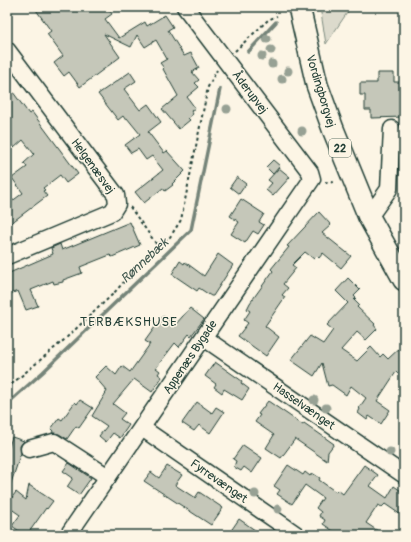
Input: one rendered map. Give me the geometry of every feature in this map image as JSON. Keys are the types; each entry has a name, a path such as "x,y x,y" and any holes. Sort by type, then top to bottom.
{"main road":[{"name":"Vordingborgvej","path":"299,7 317,85 333,130 369,217 404,280"}],"street":[{"name":"Åderupvej","path":"185,7 310,172 312,179"},
{"name":"Helgenæsvej","path":"7,50 116,195 117,202 112,212 7,256"},
{"path":"369,217 389,189 392,129"},
{"name":"Appenæs Bygade","path":"68,535 312,179"},
{"name":"Hasselvænget","path":"204,338 404,475"},
{"name":"Fyrrevænget","path":"142,428 296,535"},
{"path":"29,449 54,442 108,477"}],"path":[{"path":"7,388 64,340 113,294 157,245 170,237 181,220 208,87 215,73 226,60 268,20 277,16"},
{"path":"312,179 330,183 351,174"},
{"path":"117,202 131,207 157,245"}],"shaded area":[{"path":"320,7 351,7 326,44"}],"building":[{"path":"34,7 107,7 112,14 105,19 119,38 145,22 147,26 165,15 173,27 168,30 184,56 191,53 199,68 192,72 199,80 195,83 199,87 187,97 195,108 191,111 193,114 188,118 190,120 179,129 162,109 178,96 160,63 167,59 156,40 145,47 137,35 131,47 104,34 120,57 80,87 69,72 64,76 54,63 63,56 47,34 51,31"},
{"path":"130,72 136,81 124,89 140,110 148,104 161,122 148,132 164,153 167,151 185,171 172,184 173,185 165,191 163,188 144,203 135,192 163,170 152,156 146,160 138,149 131,153 125,145 140,134 127,118 125,119 123,116 118,120 98,94"},
{"path":"377,73 394,73 394,82 404,82 404,117 371,118 371,110 365,110 365,95 360,95 360,83 377,83"},
{"path":"7,84 29,114 32,112 78,174 66,183 60,175 43,188 45,190 43,191 47,196 7,226 7,205 23,193 12,178 27,167 24,163 34,154 23,140 14,148 7,139"},
{"path":"273,160 280,166 273,174 266,167"},
{"path":"279,168 290,177 273,196 266,190 272,183 268,180"},
{"path":"237,177 246,184 239,194 230,187"},
{"path":"241,199 264,214 259,222 264,225 258,234 253,231 245,243 231,234 239,222 230,216"},
{"path":"319,212 331,225 322,233 351,256 341,268 323,253 319,258 317,256 314,259 305,252 292,265 296,268 283,284 288,288 282,295 285,297 265,326 279,337 266,356 238,336 248,323 244,320 250,311 247,309 273,271 271,269 289,247 287,246"},
{"path":"130,222 140,245 112,257 110,255 80,267 82,273 63,280 63,282 54,284 53,281 31,290 38,306 26,310 18,291 7,295 7,274 53,254 51,248 60,244 62,250"},
{"path":"218,254 233,265 213,296 199,288 197,291 172,274 180,261 184,264 185,262 204,276"},
{"path":"348,278 360,290 354,296 356,298 354,300 359,305 357,307 375,324 374,325 377,329 366,340 357,332 341,350 357,361 371,347 380,357 383,354 388,359 404,344 404,370 399,375 396,372 377,401 390,410 381,424 369,416 367,420 358,413 359,408 366,398 351,386 346,395 332,385 328,386 322,363 314,376 291,360 310,336 323,344 333,330 327,325 348,303 336,291"},
{"path":"190,308 204,319 191,336 189,334 179,347 175,343 156,368 160,371 158,374 162,377 152,392 134,379 113,404 125,413 120,419 129,425 120,438 113,433 106,442 99,436 107,426 92,416 107,391 95,377 106,366 116,375 122,366 130,372 150,344 145,341 163,316 175,325"},
{"path":"215,362 242,381 241,383 249,389 242,400 224,389 222,393 214,387 216,384 205,376"},
{"path":"80,400 93,408 79,428 76,426 67,439 59,434 52,433 53,431 51,429 59,418 62,420 75,402 77,404"},
{"path":"268,401 303,425 304,423 334,444 328,452 327,461 295,439 281,458 266,448 274,435 255,422 260,415 258,414"},
{"path":"197,402 212,413 216,407 224,412 210,433 199,425 194,431 182,423"},
{"path":"12,437 24,441 20,446 21,453 9,489 7,489 7,453"},
{"path":"243,445 262,458 252,473 244,467 241,471 234,467 236,461 233,459"},
{"path":"69,463 91,478 79,495 67,487 73,478 63,471"},
{"path":"288,465 303,475 305,472 310,476 312,473 336,492 338,490 343,494 364,465 378,475 370,486 387,498 394,486 404,493 404,517 385,504 382,507 378,505 366,523 384,535 339,535 323,524 325,520 319,516 321,512 316,508 323,498 305,485 292,504 277,494 280,490 274,486"},
{"path":"167,466 182,475 175,485 195,498 199,492 223,508 211,525 144,481 151,472 159,478"},
{"path":"29,485 53,501 47,509 46,508 27,535 25,535 12,526 20,515 7,506 7,504 16,492 26,500"},
{"path":"239,519 262,535 228,535"}],"waterway":[{"name":"Rønnebæk","path":"248,52 276,22"},
{"name":"Rønnebæk","path":"7,404 43,372 191,230 220,89"}],"district":[{"name":"TERBÆKSHUSE","path":"129,321"}]}
